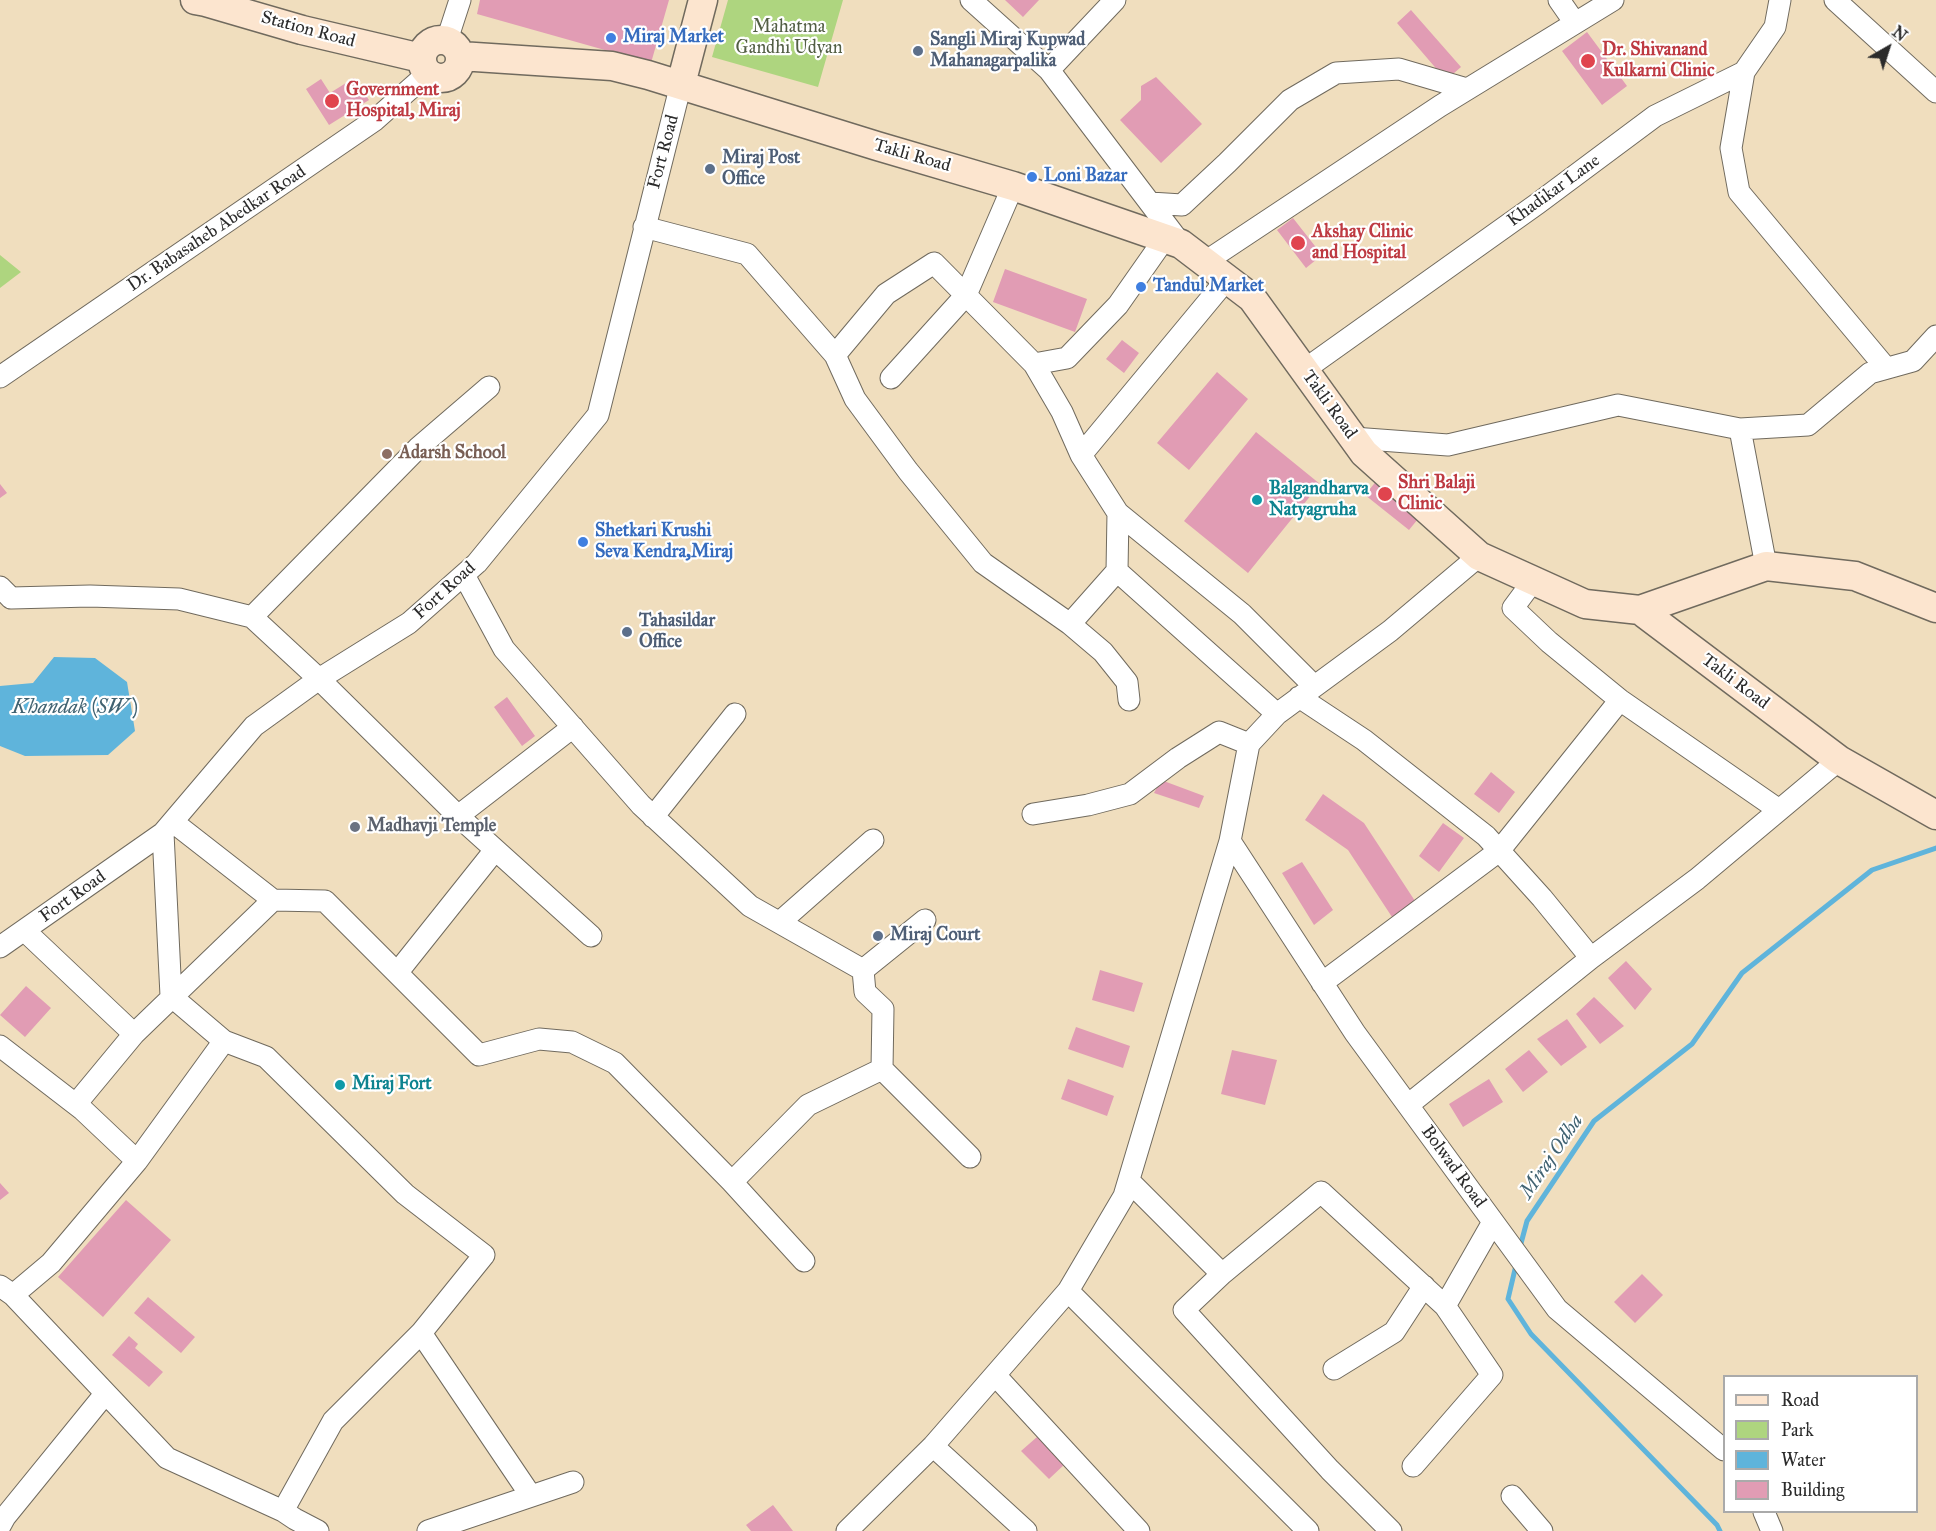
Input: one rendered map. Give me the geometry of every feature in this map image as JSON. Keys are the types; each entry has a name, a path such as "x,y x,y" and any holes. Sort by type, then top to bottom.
{"main road":[{"name":"Station Road","path":"202,0 424,66"},
{"path":"681,84 703,0"},
{"path":"424,66 425,47 435,40 454,49"},
{"name":"Takli Road","path":"454,49 612,66 681,84 1013,186 1173,241 1252,298 1364,453 1479,556 1585,604 1640,610 1839,760 1936,815"},
{"path":"1640,610 1766,566 1855,576 1936,608"}],"street":[{"path":"454,49 460,0"},
{"path":"971,0 1049,70 1150,203 1173,241 1118,305 1067,358 1034,364"},
{"path":"1049,70 1115,0"},
{"path":"1559,0 1575,23"},
{"path":"1081,455 1216,271 1467,89 1613,0"},
{"path":"1780,0 1774,27 1744,72 1731,148 1739,192 1886,368"},
{"path":"1835,0 1936,92"},
{"name":"Dr. Babasaheb Abedkar Road","path":"0,377 375,120 424,66"},
{"path":"1150,203 1182,205 1290,100 1336,73 1399,69 1467,89"},
{"name":"Khadikar Lane","path":"1304,370 1537,204 1655,116 1744,72"},
{"name":"Fort Road","path":"0,947 25,932 168,827 254,726 319,679 409,623 464,575 477,563 598,415 681,84"},
{"path":"891,378 966,295 1013,186"},
{"path":"645,227 747,254 835,355 855,399 908,471 984,563 1070,624 1103,652 1126,682 1129,700"},
{"path":"835,355 886,294 934,263 1034,364 1062,412 1081,455 1118,513 1242,614 1306,691 1486,836 1542,898 1591,958"},
{"path":"1353,438 1448,445 1618,405 1740,429 1808,425 1870,373 1913,361 1936,336"},
{"path":"252,617 418,448 489,387"},
{"path":"1740,429 1766,566"},
{"path":"1070,624 1117,571 1118,513"},
{"path":"847,1531 933,1446 1068,1291 1124,1196 1230,841 1250,744 1278,714 1306,691 1390,631 1479,556"},
{"path":"1117,571 1278,714"},
{"path":"464,575 504,649 653,817 750,906 863,970"},
{"path":"1533,581 1513,608 1549,642 1620,700 1779,810"},
{"path":"0,587 11,598 90,596 178,599 252,617 319,679 458,816 591,936"},
{"path":"1322,983 1499,850 1620,700"},
{"path":"653,817 735,714"},
{"path":"458,816 573,727"},
{"path":"1033,814 1088,805 1130,794 1178,758 1219,732 1250,744"},
{"path":"1408,1105 1591,958 1697,879 1839,760"},
{"path":"168,827 273,900 325,901 479,1055 539,1039 572,1042 615,1063 732,1182 804,1261"},
{"path":"168,827 171,996 224,1041 266,1057 405,1194 484,1255 421,1333 333,1421 284,1511"},
{"path":"780,922 873,840"},
{"name":"Bolwad Road","path":"1230,841 1355,1033 1557,1310 1723,1448"},
{"path":"397,973 495,850"},
{"path":"76,1104 134,1034 273,900"},
{"path":"863,970 926,920"},
{"path":"25,932 134,1034"},
{"path":"863,970 865,992 883,1009 882,1069 970,1157"},
{"path":"224,1041 137,1161 51,1263 6,1291 166,1458 284,1511 295,1520 318,1531"},
{"path":"0,1046 76,1104 137,1161"},
{"path":"732,1182 808,1105 882,1069"},
{"path":"1129,1181 1222,1274"},
{"path":"1391,1531 1330,1470 1184,1310 1222,1274 1321,1192 1445,1306 1492,1375 1413,1466"},
{"path":"1445,1306 1493,1222"},
{"path":"1334,1369 1394,1332 1424,1286"},
{"path":"1068,1291 1308,1531"},
{"path":"421,1333 531,1496"},
{"path":"995,1375 1139,1531"},
{"path":"0,1526 4,1517 105,1394"},
{"path":"933,1446 1026,1531"},
{"path":"429,1531 573,1482"},
{"path":"1512,1496 1542,1531"},
{"path":"1764,1513 1772,1531"}],"green space":[{"name":"Mahatma Gandhi Udyan","path":"728,0 843,0 818,87 712,57"},
{"path":"0,255 21,272 0,288"}],"water":[{"name":"Khandak (SW)","path":"54,657 95,658 127,682 135,731 108,755 25,756 0,746 0,686 33,683"}],"building":[{"name":"Miraj Market","path":"480,0 669,0 651,63 477,14"},
{"path":"1005,0 1039,0 1023,17"},
{"path":"1411,10 1461,67 1446,80 1397,23"},
{"path":"1587,32 1627,86 1602,105 1562,51"},
{"path":"1156,77 1202,124 1161,163 1120,120 1141,100 1141,86"},
{"path":"354,78 369,100 329,125 306,89 321,79 330,93"},
{"path":"1293,218 1322,255 1306,268 1277,230"},
{"path":"1005,269 1087,299 1075,332 993,302"},
{"path":"1122,340 1139,353 1124,373 1106,359"},
{"path":"1217,372 1248,399 1189,470 1157,443"},
{"path":"1256,432 1320,484 1248,573 1184,521"},
{"path":"1378,479 1422,514 1409,530 1365,495"},
{"path":"0,484 7,493 0,498"},
{"path":"507,697 535,736 522,746 494,707"},
{"path":"1491,772 1515,792 1499,813 1474,794"},
{"path":"1161,780 1204,796 1199,808 1154,793"},
{"path":"1323,794 1364,823 1415,901 1392,917 1348,850 1305,820"},
{"path":"1443,823 1464,838 1439,872 1419,856"},
{"path":"1302,862 1333,910 1314,925 1282,873"},
{"path":"1626,961 1652,989 1635,1010 1608,978"},
{"path":"1100,970 1143,983 1134,1012 1092,1000"},
{"path":"26,986 51,1008 25,1037 0,1015"},
{"path":"1594,997 1624,1026 1600,1044 1576,1014"},
{"path":"1567,1019 1587,1047 1561,1066 1537,1039"},
{"path":"1076,1027 1130,1046 1123,1068 1068,1049"},
{"path":"1232,1050 1277,1060 1265,1105 1221,1094"},
{"path":"1529,1050 1548,1072 1523,1092 1505,1069"},
{"path":"1068,1079 1114,1096 1107,1116 1061,1099"},
{"path":"1489,1079 1503,1102 1463,1127 1449,1104"},
{"path":"0,1183 9,1193 0,1200"},
{"path":"126,1200 171,1240 103,1317 58,1277"},
{"path":"1642,1274 1663,1295 1635,1323 1614,1302"},
{"path":"148,1297 195,1337 181,1353 134,1313"},
{"path":"129,1336 138,1344 135,1348 163,1372 149,1387 112,1355"},
{"path":"1037,1437 1066,1463 1049,1479 1021,1451"},
{"path":"773,1505 793,1531 751,1531 746,1525"}],"waterway":[{"name":"Miraj Odha","path":"1520,1247 1527,1221 1594,1121 1692,1044 1742,973 1872,870 1936,848"},
{"name":"Miraj Odha","path":"1516,1265 1508,1299 1531,1334 1717,1525 1720,1531"}],"place":[{"name":"Miraj Market","path":"611,38"},
{"name":"Sangli Miraj Kupwad Mahanagarpalika","path":"918,51"},
{"name":"Dr. Shivanand Kulkarni Clinic","path":"1588,61"},
{"name":"Government Hospital, Miraj","path":"332,101"},
{"name":"Miraj Post Office","path":"710,169"},
{"name":"Loni Bazar","path":"1032,177"},
{"name":"Akshay Clinic and Hospital","path":"1298,243"},
{"name":"Tandul Market","path":"1141,287"},
{"name":"Adarsh School","path":"387,454"},
{"name":"Shri Balaji Clinic","path":"1385,494"},
{"name":"Balgandharva Natyagruha","path":"1257,500"},
{"name":"Shetkari Krushi Seva Kendra,Miraj","path":"583,542"},
{"name":"Tahasildar Office","path":"627,632"},
{"name":"Madhavji Temple","path":"355,827"},
{"name":"Miraj Court","path":"878,936"},
{"name":"Miraj Fort","path":"340,1085"}]}
